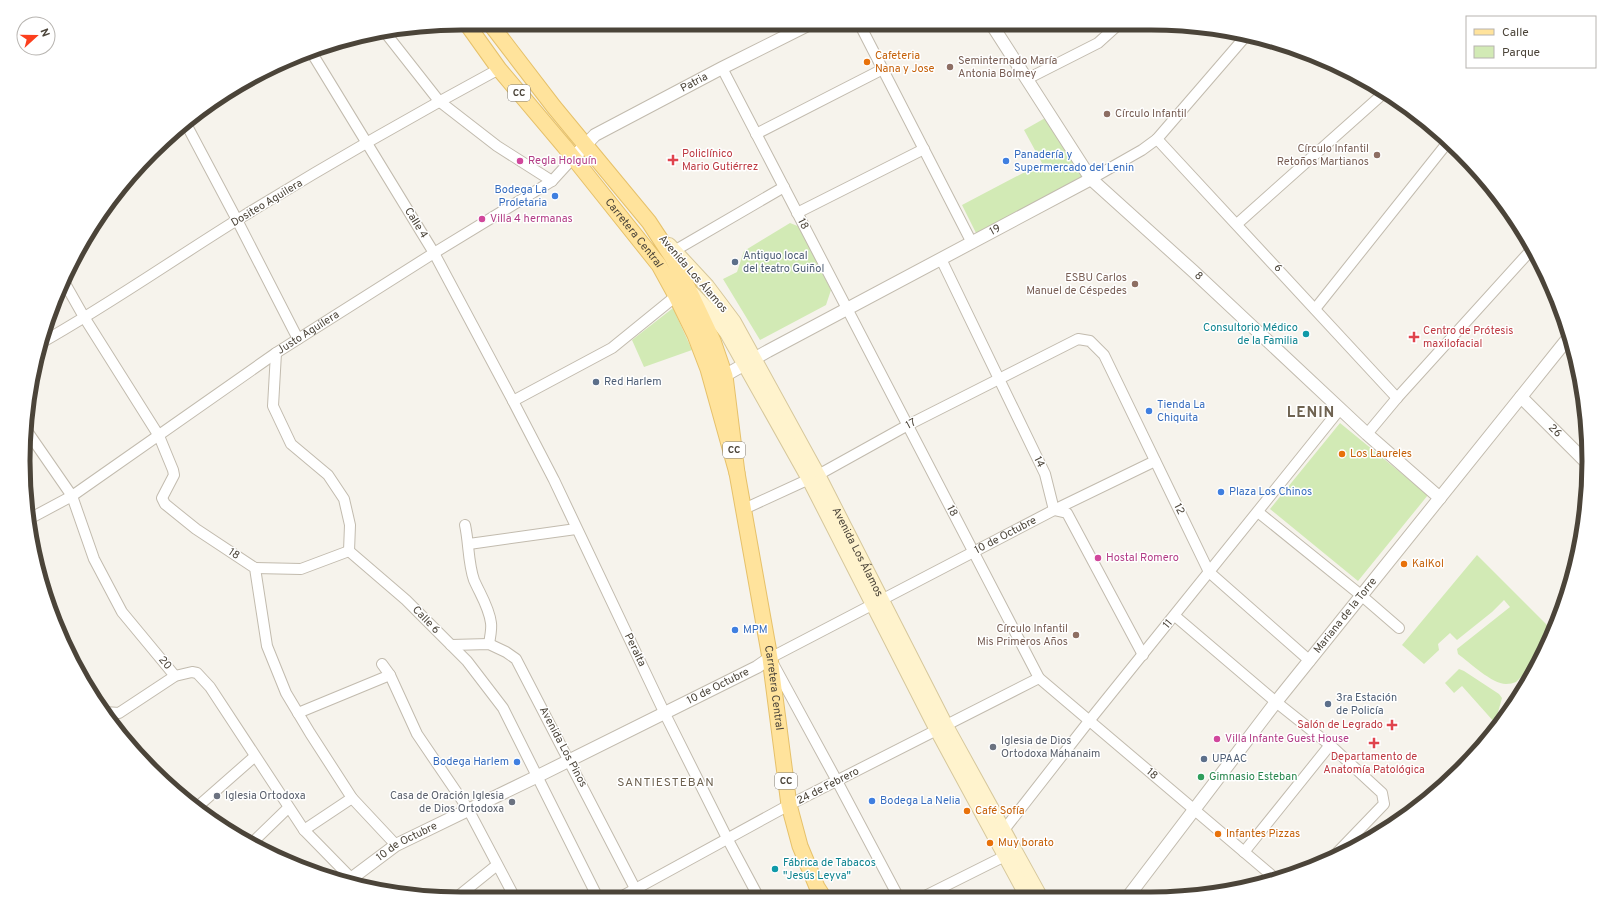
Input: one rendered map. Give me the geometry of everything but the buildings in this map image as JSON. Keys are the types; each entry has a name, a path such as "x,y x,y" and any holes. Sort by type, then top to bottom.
{"main road":[{"name":"Carretera Central","path":"472,30 499,69 682,292"},
{"name":"Carretera Central","path":"495,30 521,66 649,222 672,257 695,335 719,379 744,509 770,658 789,805 800,846 820,892"},
{"name":"Avenida Los Álamos","path":"649,222 707,286 734,322 749,362"},
{"name":"Avenida Los Álamos","path":"682,292 714,316 749,362 813,477 941,728 1010,854 1037,892"},
{"name":"Avenida Los Álamos","path":"1010,854 1026,892"}],"street":[{"name":"Patria","path":"585,145 595,135 798,30"},
{"path":"863,30 972,243"},
{"name":"8","path":"995,30 1091,179 1193,271 1367,434 1440,498"},
{"path":"1027,80 1098,43 1112,30"},
{"path":"388,36 439,101 497,146 552,181"},
{"name":"19","path":"719,379 1091,179 1142,150 1157,139 1243,40"},
{"name":"Calle 4","path":"314,56 434,253 513,401"},
{"name":"18","path":"722,68 1039,678 1271,875"},
{"name":"Dositeo Aguilera","path":"48,339 84,318 237,220 366,143 439,101 499,69"},
{"path":"756,134 883,69"},
{"path":"1237,224 1380,96"},
{"path":"188,128 298,339"},
{"name":"6","path":"1157,139 1397,398"},
{"name":"Justo Aguilera","path":"34,516 72,496 276,353 434,253 552,181 585,145"},
{"path":"1315,308 1444,145"},
{"path":"797,213 924,149"},
{"path":"674,251 784,187"},
{"path":"1367,434 1397,398 1528,253"},
{"name":"14","path":"941,259 1045,474 1054,510"},
{"name":"18","path":"67,287 84,318 159,436 174,475 162,498 165,504 196,529 255,568"},
{"path":"513,401 612,348 682,292"},
{"name":"17","path":"744,509 813,477 908,425 1078,339"},
{"name":"12","path":"1078,339 1090,341 1104,355 1209,572 1310,661"},
{"name":"Mariana de la Torre","path":"1132,892 1276,702 1565,342"},
{"path":"276,353 273,406 291,444 328,475 344,499 350,525 349,551 301,569 255,568 267,646 286,693 352,798 396,845"},
{"name":"26","path":"1521,397 1582,458"},
{"name":"Peralta","path":"513,401 554,480 665,714 756,892"},
{"name":"11","path":"1000,836 1089,721 1340,409"},
{"name":"20","path":"31,436 72,496 94,559 122,612 176,676 192,672 197,673 210,687 288,808 304,830 347,876"},
{"name":"10 de Octubre","path":"353,878 396,845 665,714 1054,510 1155,461"},
{"path":"1054,510 1067,513 1143,655"},
{"path":"1258,512 1362,596 1399,628"},
{"path":"465,525 469,544 469,559 474,580 488,609 491,624 489,644"},
{"path":"469,544 576,528"},
{"name":"Calle 6","path":"349,551 406,600 451,645 503,708 595,892"},
{"path":"1175,616 1276,702 1330,745 1382,793 1384,804 1341,848"},
{"name":"Avenida Los Pinos","path":"451,645 489,644 506,652 516,660 570,760 637,892"},
{"path":"770,658 896,892"},
{"path":"382,664 390,675 417,734 468,809 512,892"},
{"path":"298,713 390,675"},
{"path":"112,712 120,713 176,676"},
{"name":"24 de Febrero","path":"640,892 727,838 1039,678"},
{"path":"1244,852 1330,745"},
{"path":"200,804 254,757"},
{"path":"304,830 352,798"},
{"path":"255,840 288,808"},
{"path":"932,892 1010,854"},
{"path":"463,892 497,865"}],"green space":[{"path":"1047,117 1083,177 976,233 962,205 1042,163 1024,130"},
{"path":"790,223 800,227 831,290 826,305 760,340 723,279 737,272 744,251"},
{"path":"673,308 692,350 644,367 632,340"},
{"path":"1340,423 1428,495 1358,581 1270,509"},
{"path":"1477,555 1549,627 1538,652 1527,671 1516,682 1506,684 1500,683 1488,677 1474,667 1458,654 1457,649 1510,607 1504,600 1492,612 1457,640 1450,633 1438,644 1439,650 1424,664 1402,645"},
{"path":"1459,669 1499,694 1502,698 1494,722 1462,686 1454,693 1445,683"}],"place":[{"name":"Cafeteria Nana y Jose","path":"867,62"},
{"name":"Seminternado María Antonia Bolmey","path":"950,67"},
{"name":"Círculo Infantil","path":"1107,114"},
{"name":"Círculo Infantil Retoños Martianos","path":"1377,155"},
{"name":"Policlínico Mario Gutiérrez","path":"673,160"},
{"name":"Regla Holguín","path":"520,161"},
{"name":"Panadería y Supermercado del Lenin","path":"1006,161"},
{"name":"Bodega La Proletaria","path":"555,196"},
{"name":"Villa 4 hermanas","path":"482,219"},
{"name":"Antiguo local del teatro Guiñol","path":"735,262"},
{"name":"ESBU Carlos Manuel de Céspedes","path":"1135,284"},
{"name":"Consultorio Médico de la Familia","path":"1306,334"},
{"name":"Centro de Prótesis maxilofacial","path":"1414,337"},
{"name":"Red Harlem","path":"596,382"},
{"name":"Tienda La Chiquita","path":"1149,411"},
{"name":"Los Laureles","path":"1342,454"},
{"name":"Plaza Los Chinos","path":"1221,492"},
{"name":"Hostal Romero","path":"1098,558"},
{"name":"KalKol","path":"1404,564"},
{"name":"MPM","path":"735,630"},
{"name":"Círculo Infantil Mis Primeros Años","path":"1076,635"},
{"name":"3ra Estación de Policía","path":"1328,704"},
{"name":"Salón de Legrado","path":"1392,725"},
{"name":"Villa Infante Guest House","path":"1217,739"},
{"name":"Departamento de Anatomía Patológica","path":"1374,743"},
{"name":"Iglesia de Dios Ortodoxa Mahanaim","path":"993,747"},
{"name":"UPAAC","path":"1204,759"},
{"name":"Bodega Harlem","path":"517,762"},
{"name":"Gimnasio Esteban","path":"1201,777"},
{"name":"Iglesia Ortodoxa","path":"217,796"},
{"name":"Bodega La Nelia","path":"872,801"},
{"name":"Casa de Oración Iglesia de Dios Ortodoxa","path":"512,802"},
{"name":"Café Sofía","path":"967,811"},
{"name":"Infantes Pizzas","path":"1218,834"},
{"name":"Muy borato","path":"990,843"},
{"name":"Fábrica de Tabacos \"Jesús Leyva\"","path":"775,869"}],"district":[{"name":"LENIN","path":"1311,413"},
{"name":"SANTIESTEBAN","path":"666,783"}]}
